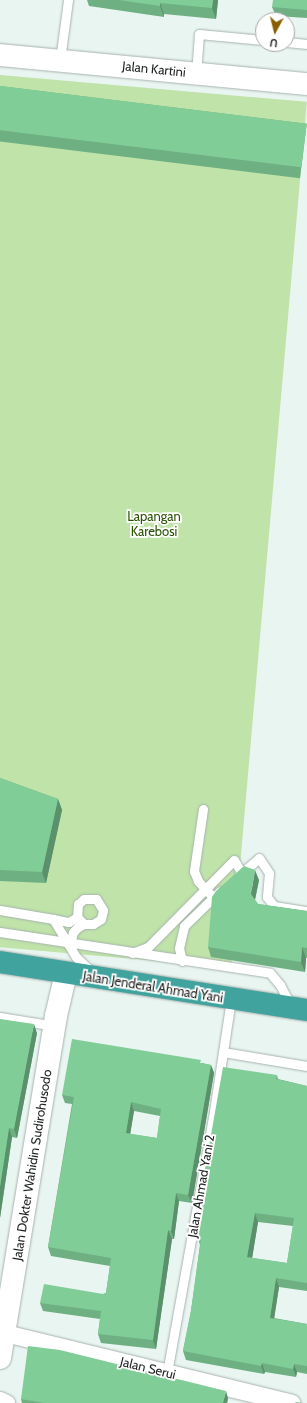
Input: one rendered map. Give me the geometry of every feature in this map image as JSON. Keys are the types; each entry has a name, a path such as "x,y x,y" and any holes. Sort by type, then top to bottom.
{"highway":[{"name":"Jalan Jenderal Ahmad Yani","path":"0,962 299,1009"}],"main road":[{"name":"Jalan Kartini","path":"0,55 307,84"},
{"name":"Jalan Dokter Wahidin Sudirohusodo","path":"0,1358 55,1026 66,973"}],"street":[{"name":"Jalan Serui","path":"5,1333 292,1403"},
{"path":"0,1400 6,1403"}],"lane":[{"path":"60,60 68,0"},
{"path":"196,74 199,34 255,39"},
{"path":"295,43 307,44"},
{"path":"203,809 194,871 198,881 214,898"},
{"path":"182,961 179,948 184,926 241,872 259,858 269,873 267,897 274,906 307,911"},
{"path":"131,953 148,947 207,890 234,860 241,872"},
{"path":"70,944 73,932 84,924 93,924 101,919 103,910 100,902 92,898 80,900 76,908 76,917 84,924"},
{"path":"0,910 69,922 76,917"},
{"path":"53,919 70,944 76,957 98,978"},
{"path":"0,932 70,944 270,973 299,1009"},
{"name":"Jalan Ahmad Yani 2","path":"167,1373 231,999"},
{"path":"0,1017 55,1026"},
{"path":"223,1052 307,1066"}],"green space":[{"name":"Lapangan Karebosi","path":"0,75 307,102 231,968 0,947"}],"building":[{"path":"119,0 213,0 212,8 160,3 160,6"},
{"path":"273,0 307,0 307,10 272,7"},
{"path":"0,86 307,124 301,167 0,130"},
{"path":"0,778 58,799 42,872 0,870"},
{"path":"244,866 255,870 251,894 258,904 307,911 307,948 302,947 301,962 208,947 212,897 216,891"},
{"path":"0,1019 34,1024 14,1129 9,1128 0,1187"},
{"path":"72,1039 201,1060 200,1063 211,1065 188,1195 176,1193 171,1231 168,1230 153,1340 98,1334 101,1311 40,1303 44,1284 103,1294 106,1293 111,1258 48,1247 74,1097 62,1095","holes":["131,1102 161,1109 157,1138 126,1133"]},
{"path":"223,1067 277,1075 276,1079 307,1086 307,1283 276,1278 270,1318 307,1324 307,1366 294,1364 293,1369 262,1363 261,1366 183,1351 191,1311 201,1239 198,1238 205,1197 200,1197","holes":["255,1213 294,1218 287,1263 247,1257"]},
{"path":"28,1346 60,1350 226,1391 223,1403 44,1403 21,1399"}]}
